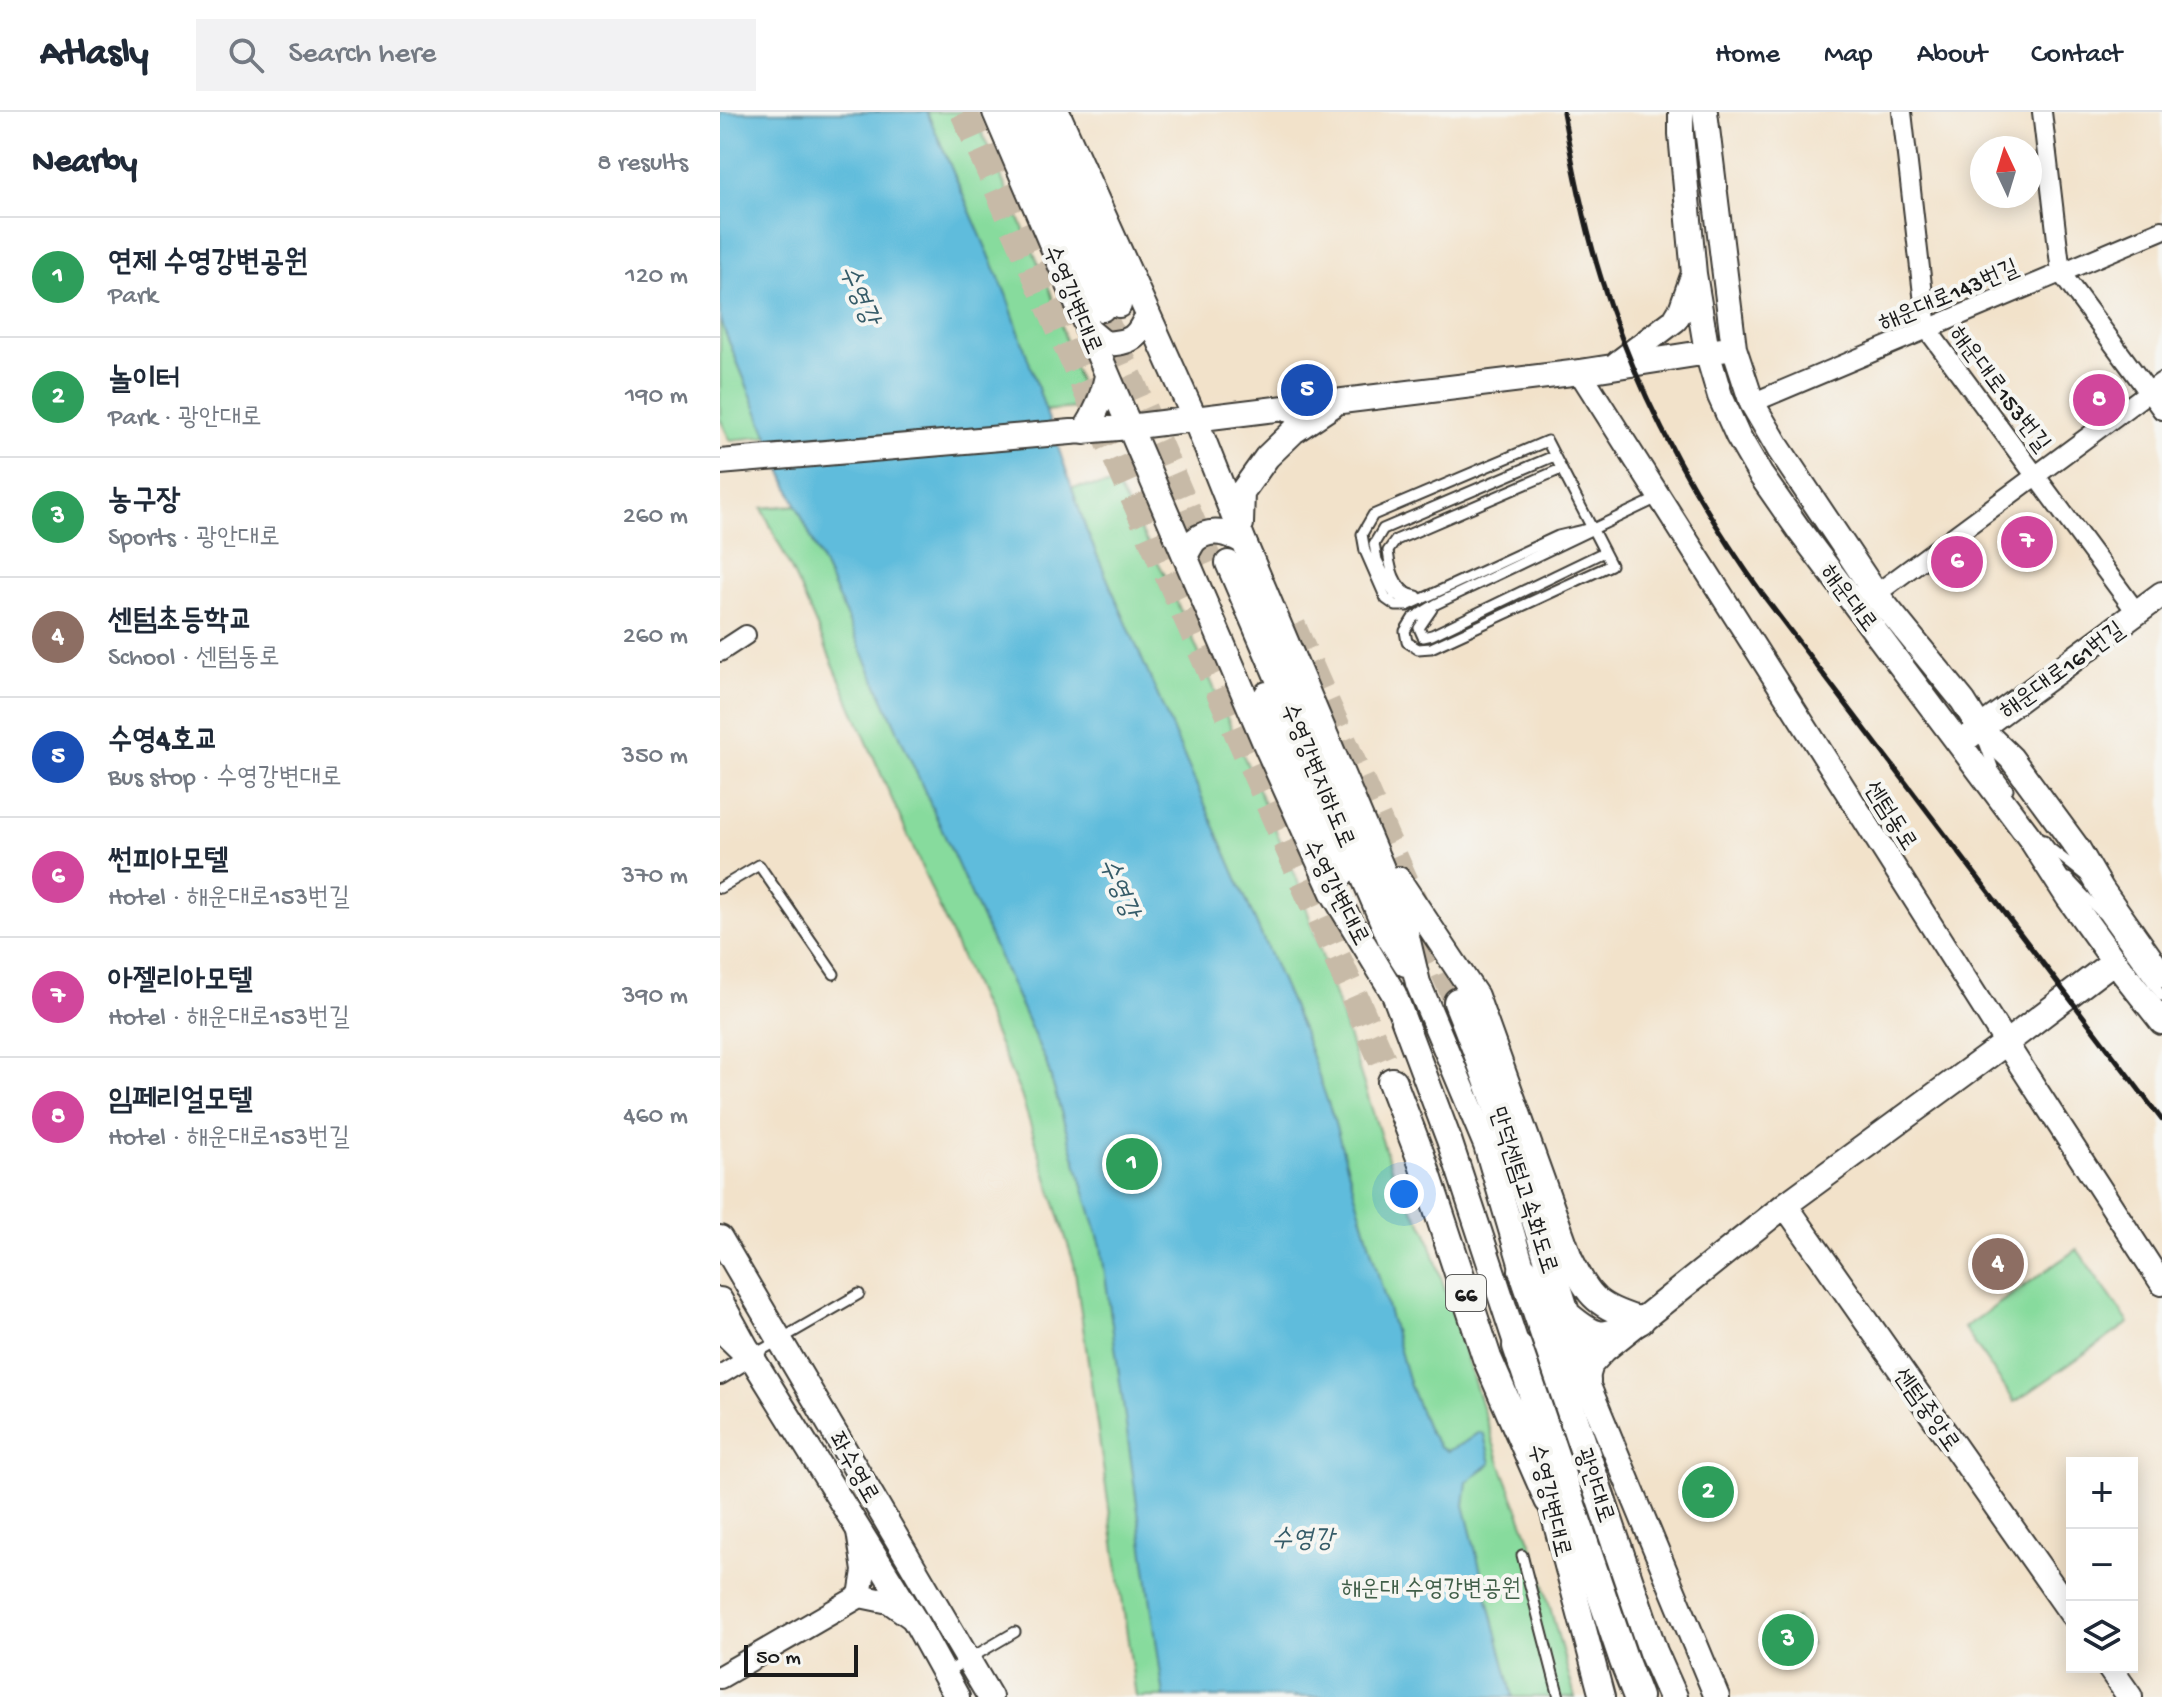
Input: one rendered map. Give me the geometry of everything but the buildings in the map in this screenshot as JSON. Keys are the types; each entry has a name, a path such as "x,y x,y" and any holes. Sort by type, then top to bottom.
{"highway":[{"name":"만덕센텀고속화도로","path":"1458,1002 1511,1144 1586,1381"},
{"name":"66","path":"1392,1082 1420,1155 1487,1358 1549,1500"},
{"name":"광안대로","path":"1523,1270 1648,1638 1673,1697"},
{"path":"1566,1315 1589,1335 1613,1335 1640,1320"},
{"path":"720,1326 751,1356"},
{"name":"광안대로","path":"1517,1346 1638,1697"}],"main road":[{"name":"수영강변대로","path":"995,112 1268,750 1333,893 1394,994 1449,1140 1517,1346 1549,1500 1602,1697"},
{"path":"1017,112 1111,307 1037,112"},
{"name":"수영강변대로","path":"1057,112 1195,419 1402,916 1418,983 1486,1145 1523,1270 1586,1381 1717,1697"},
{"name":"해운대로","path":"1681,112 1694,274 1707,352 1720,396 1738,436 1799,530 1960,743 2031,830 2068,897 2162,1022"},
{"name":"해운대로","path":"1703,112 1734,348 1752,403 1779,449 1876,594 1963,701 1980,728 2011,758 2078,849 2102,890 2162,975"},
{"path":"1613,367 1675,320 1694,274"},
{"path":"1087,329 1105,344 1123,343 1140,333 1148,314"},
{"path":"720,462 1129,427 1580,372 1734,348"},
{"path":"1084,432 1103,394 1107,376"},
{"path":"1185,556 1195,540 1209,533 1242,538 1242,492 1267,457 1294,431 1338,401"},
{"name":"수영강변지하도로","path":"1394,994 1221,566 1390,939 1418,983"},
{"name":"해운대로161번길","path":"1960,743 2162,594"},
{"path":"1367,832 1476,996 1570,1258 1585,1287 1604,1306 1640,1320"},
{"path":"1586,1381 1591,1364 1640,1320 1785,1205 2114,961"},
{"name":"센텀중앙로","path":"1785,1205 2066,1605"},
{"name":"좌수영로","path":"720,1238 990,1697"},
{"name":"좌수영로","path":"720,1300 751,1356 914,1619 957,1697"},
{"path":"2113,1673 2130,1697"}],"street":[{"path":"1902,112 1927,329"},
{"path":"2042,112 2061,273 2155,387 2162,410"},
{"name":"해운대로143번길","path":"1752,403 2162,230"},
{"name":"해운대로153번길","path":"1927,329 2137,613"},
{"name":"센텀동로","path":"1580,372 2162,1284"},
{"name":"해운대로153번길","path":"1876,594 2155,387"},
{"path":"720,652 746,635"},
{"path":"720,1375 751,1356"},
{"path":"857,1529 864,1571 860,1596"},
{"path":"720,1677 860,1596 889,1602 914,1619"}],"lane":[{"path":"1703,112 1698,132 1709,236"},
{"path":"1718,310 1734,348"},
{"path":"1433,600 1413,618 1405,631 1407,642 1418,649 1431,648 1611,565 1592,528 1554,456 1547,441 1373,515 1362,534 1365,551 1386,599 1396,606 1407,606 1433,600 1558,536 1592,528 1660,497"},
{"path":"1433,600 1410,600 1394,594 1377,560 1374,544 1383,529 1554,456"},
{"path":"1433,600 1410,595 1401,588 1390,565 1388,551 1396,540 1561,469"},
{"path":"1433,600 1419,628 1423,637 1604,552"},
{"path":"1980,728 1994,770 2013,796"},
{"path":"2031,830 2102,890"},
{"path":"2031,830 2104,916 2162,996"},
{"path":"720,888 759,865 834,974"},
{"path":"751,1356 859,1294"},
{"path":"1522,1555 1559,1697"},
{"path":"944,1674 1015,1632"}],"green space":[{"path":"720,112 973,112 1050,290 1080,385 1075,408 730,440 720,419"},
{"name":"수영강","path":"1116,485 1165,575 1297,879 1397,1186 1426,1230 1499,1460 1535,1553 1575,1697 1136,1697 1074,1264 1021,1095 762,508 925,495"},
{"path":"2077,1249 2129,1323 2015,1402 1964,1328"},
{"path":"1796,1618 1811,1644 1779,1662 1764,1636"}],"water":[{"name":"수영강","path":"720,112 927,112 1006,294 1087,532 1303,1031 1334,1120 1410,1386 1428,1430 1439,1446 1447,1451 1479,1432 1484,1435 1491,1463 1467,1482 1464,1505 1513,1697 1164,1697 1101,1246 1046,1062 791,493 720,320"}],"tunnel":[{"path":"964,112 1392,1082"},
{"path":"1102,309 1214,569"},
{"path":"1292,626 1458,1002"}],"railway":[{"path":"1563,112 1589,237 1615,321 1649,403 1690,482 1763,595 2162,1120"}],"place":[{"name":"수영4호교","path":"1307,390"},
{"name":"임페리얼모텔","path":"2099,400"},
{"name":"아젤리아모텔","path":"2027,542"},
{"name":"썬피아모텔","path":"1957,562"},
{"name":"연제 수영강변공원","path":"1132,1164"},
{"name":"센텀초등학교","path":"1998,1264"},
{"name":"놀이터","path":"1708,1492"},
{"name":"농구장","path":"1788,1640"}],"park label":[{"name":"해운대 수영강변공원","path":"1431,1587"}]}
